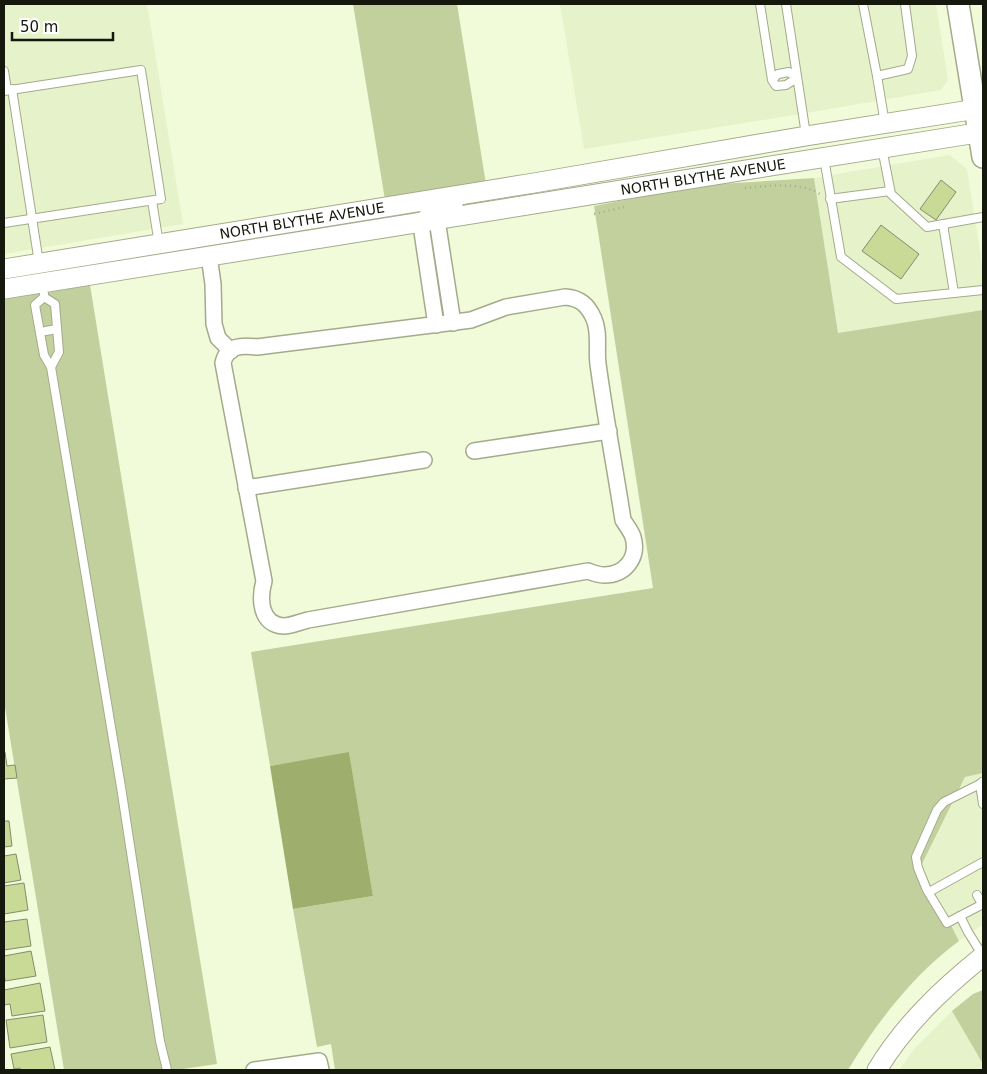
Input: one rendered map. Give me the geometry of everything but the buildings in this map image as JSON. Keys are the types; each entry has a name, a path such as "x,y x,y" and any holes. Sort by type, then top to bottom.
{"main road":[{"path":"958,4 979,108 983,157"}],"street":[{"name":"NORTH BLYTHE AVENUE","path":"4,269 979,108"},
{"name":"NORTH BLYTHE AVENUE","path":"4,289 43,290 162,263 981,132"},
{"name":"NORTH BLYTHE AVENUE","path":"429,221 427,214 436,208 515,195 534,183"},
{"path":"429,221 446,275 453,323"},
{"path":"429,221 422,232 436,325"},
{"path":"159,244 162,263"},
{"path":"209,256 213,284 214,324 218,338 231,351"},
{"path":"429,278 446,275"},
{"path":"565,297 575,298 590,310 597,329 598,361 623,520 633,537 632,561 624,570 614,574 602,576 588,571 283,626 272,623 266,617 261,606 264,581 223,363 224,357 231,351 240,346 257,348 453,323 471,320 506,307 565,297"},
{"path":"474,451 609,431"},
{"path":"246,488 424,460"},
{"path":"877,1070 905,1031 929,1003 983,956"},
{"path":"254,1070 320,1066"}],"lane":[{"path":"760,4 772,80 776,86 786,85 797,78"},
{"path":"786,4 806,136"},
{"path":"864,4 884,124"},
{"path":"877,76 908,70 912,56 905,4"},
{"path":"4,223 161,199 141,70 8,90"},
{"path":"4,71 33,219 39,263"},
{"path":"772,80 778,74 789,72 797,78"},
{"path":"882,148 891,194 927,227 983,216"},
{"path":"824,158 841,257 896,299 983,290"},
{"path":"830,199 890,191"},
{"path":"152,201 159,244"},
{"path":"943,224 954,293"},
{"path":"50,366 59,352 58,329 55,304 43,290 35,305 44,355 50,366 121,787 160,1041 167,1070"},
{"path":"40,332 58,329"},
{"path":"977,895 983,904 947,922 929,892 918,868 916,856 937,810 944,802 982,782 983,804"},
{"path":"929,892 967,875 983,862"},
{"path":"960,916 983,956"}],"path":[{"path":"742,188 762,186 805,187 830,199"},
{"path":"594,214 633,205"}],"shaded area":[{"path":"4,4 147,4 183,224 4,254"},
{"path":"353,4 457,4 486,184 385,200"},
{"path":"560,4 936,4 948,80 941,90 584,149"},
{"path":"949,155 967,169 983,271 983,310 838,333 814,178"},
{"path":"814,178 838,333 983,310 983,773 965,777 921,866 959,941 927,968 897,1000 848,1070 335,1070 331,1044 317,1047 293,909 373,896 349,753 270,766 251,652 653,588 594,206 703,185"},
{"path":"90,285 217,1064 176,1070 64,1070 4,701 4,298"},
{"path":"349,752 373,896 293,909 270,766"},
{"path":"983,773 983,924 959,941 921,866 965,777"},
{"path":"983,990 983,1064 952,1011 973,994"},
{"path":"952,1011 983,1064 983,1070 899,1070 916,1047"}]}
